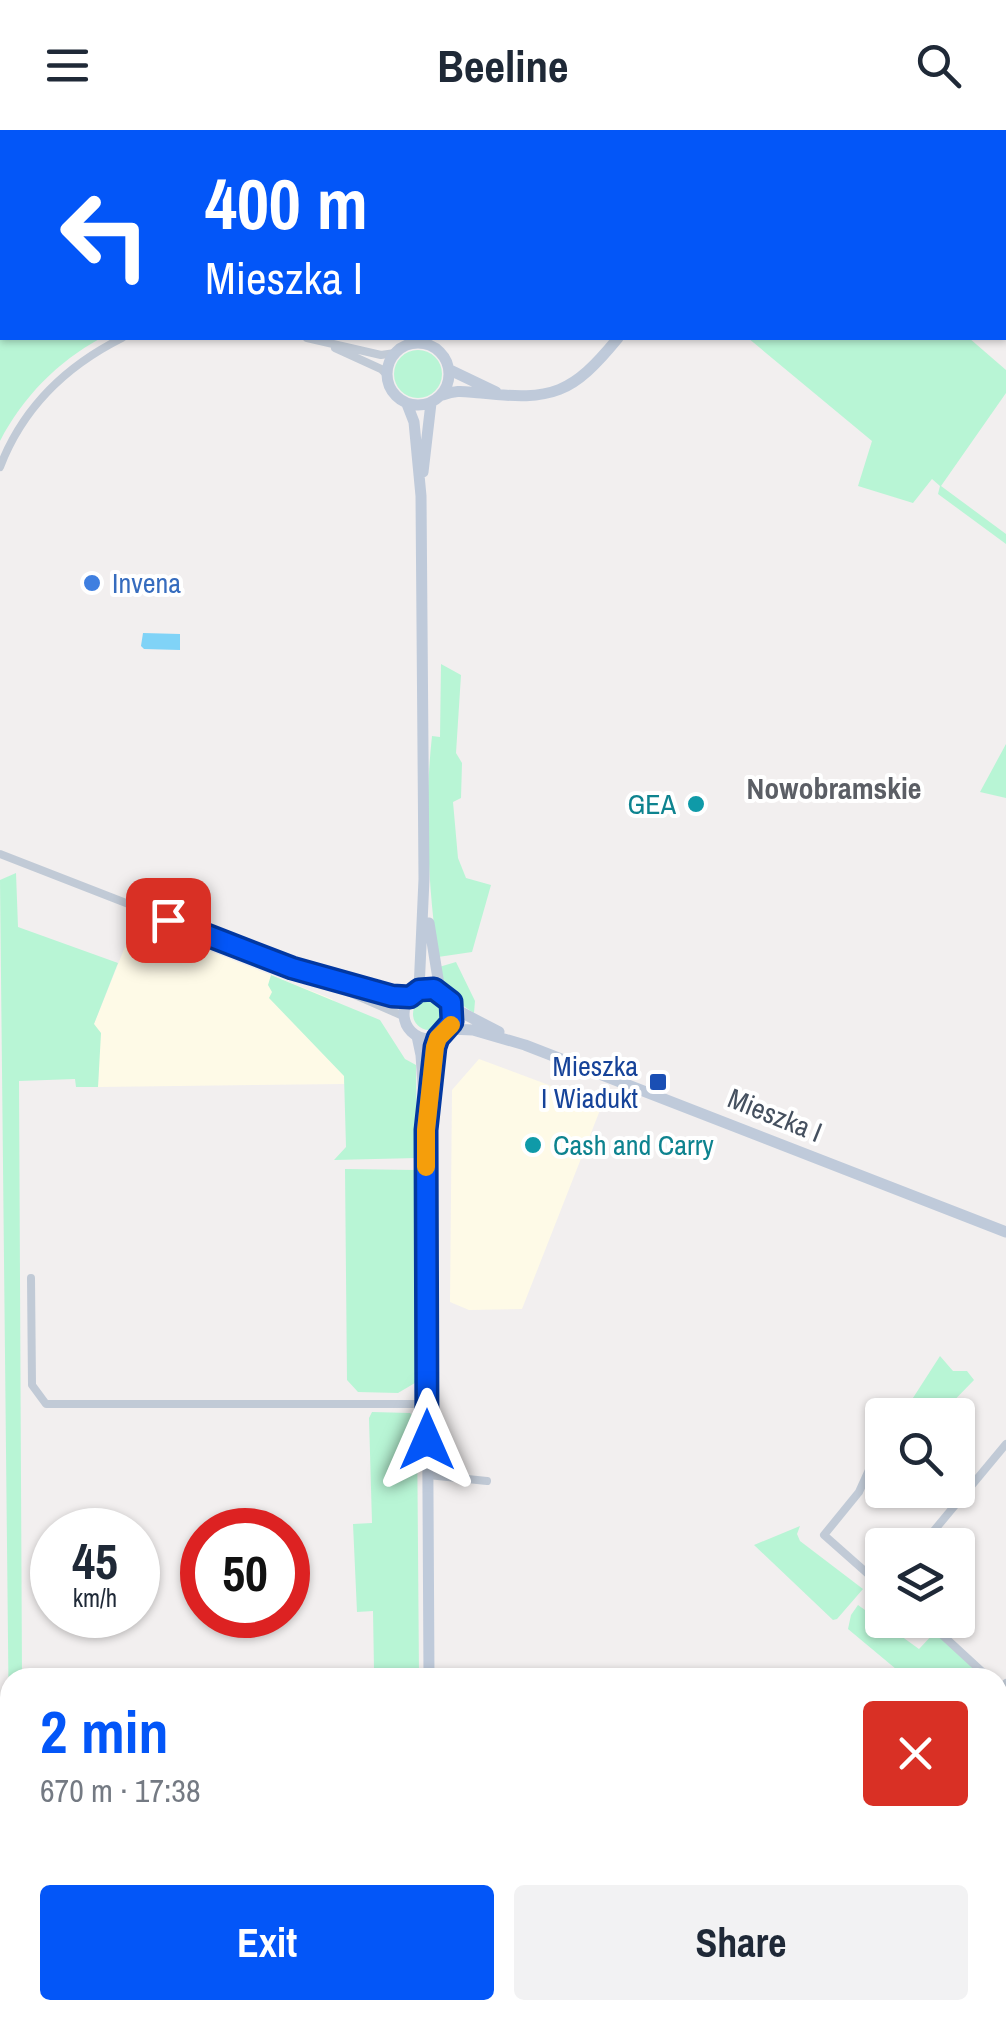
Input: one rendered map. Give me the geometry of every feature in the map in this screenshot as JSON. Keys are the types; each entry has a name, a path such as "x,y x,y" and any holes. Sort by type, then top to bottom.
{"main road":[{"path":"407,404 431,403 454,390 535,396 567,388 595,365 616,340"},
{"path":"430,1668 426,1130 421,1055 416,1036 403,1016 414,994 424,879 421,496 414,422 407,404 392,392 387,376 395,353 409,341 426,341 440,351 450,370 500,394"},
{"path":"442,394 450,370"},
{"path":"421,496 431,403"},
{"path":"424,879 436,978 440,992 453,1008 449,1029 438,1038 426,1130"},
{"path":"414,994 440,992"},
{"name":"Mieszka I","path":"453,1008 525,1045"},
{"name":"Mieszka I","path":"449,1029 473,1030 525,1045 1006,1232"},
{"path":"416,1036 438,1038"}],"street":[{"path":"0,467 20,425 50,388 82,360 118,340"},
{"path":"313,340 381,356 395,353"},
{"path":"332,345 382,369 387,376"},
{"path":"0,854 292,968 403,1016"},
{"path":"292,968 392,996 414,994"},
{"path":"31,1278 32,1385 46,1404 427,1404"},
{"path":"936,1528 1006,1444"},
{"path":"428,1475 486,1481"},
{"path":"865,1479 824,1535 865,1570"},
{"path":"946,1638 979,1668"}],"shaded area":[{"path":"135,922 332,999 345,1015 344,1084 98,1087 100,1033 94,1024"},
{"path":"479,1059 602,1105 522,1309 469,1310 450,1302 452,1090"}],"green space":[{"path":"0,340 98,340 43,382 0,441"},
{"path":"750,340 971,340 1006,370 1006,393 941,486 1006,534 1006,544 938,494 940,486 932,479 913,503 858,486 872,441"},
{"path":"418,350 435,357 442,374 435,391 418,398 401,391 394,374 401,357"},
{"path":"441,664 461,675 456,753 462,763 461,798 453,802 458,858 466,878 491,885 472,952 438,957 428,819 432,736 440,737"},
{"path":"1006,744 1006,798 980,792"},
{"path":"16,873 18,927 118,963 94,1024 101,1033 98,1087 76,1087 75,1079 19,1081 22,1668 8,1668 0,880"},
{"path":"456,962 475,1001 474,1013 443,982 439,967"},
{"path":"271,975 380,1020 405,1059 416,1065 417,1158 334,1160 346,1147 344,1076 269,998"},
{"path":"429,998 440,1003 445,1014 440,1025 429,1030 418,1025 413,1014 418,1003"},
{"path":"345,1169 416,1170 420,1380 398,1393 358,1392 347,1380"},
{"path":"940,1356 953,1371 967,1371 974,1380 957,1398 913,1398"},
{"path":"372,1412 410,1413 417,1420 419,1668 374,1668 373,1611 357,1612 353,1524 372,1523"},
{"path":"800,1526 800,1541 863,1589 837,1619 833,1620 754,1545"},
{"path":"858,1605 865,1610 865,1638 904,1638 919,1649 929,1638 942,1638 974,1668 895,1668 848,1629"}],"water":[{"path":"143,633 180,634 180,650 144,649"}],"slow traffic":[{"path":"426,1167 435,1047 451,1025"}],"place":[{"name":"Invena","path":"92,583"},
{"name":"GEA","path":"696,804"},
{"name":"Mieszka I Wiadukt","path":"658,1082"},
{"name":"Cash and Carry","path":"533,1145"}],"district":[{"name":"Nowobramskie","path":"834,788"}],"route":[{"path":"168,920 292,968 392,996 410,997 419,990 434,989 451,1002 452,1022 435,1047 426,1130 427,1440"}]}
